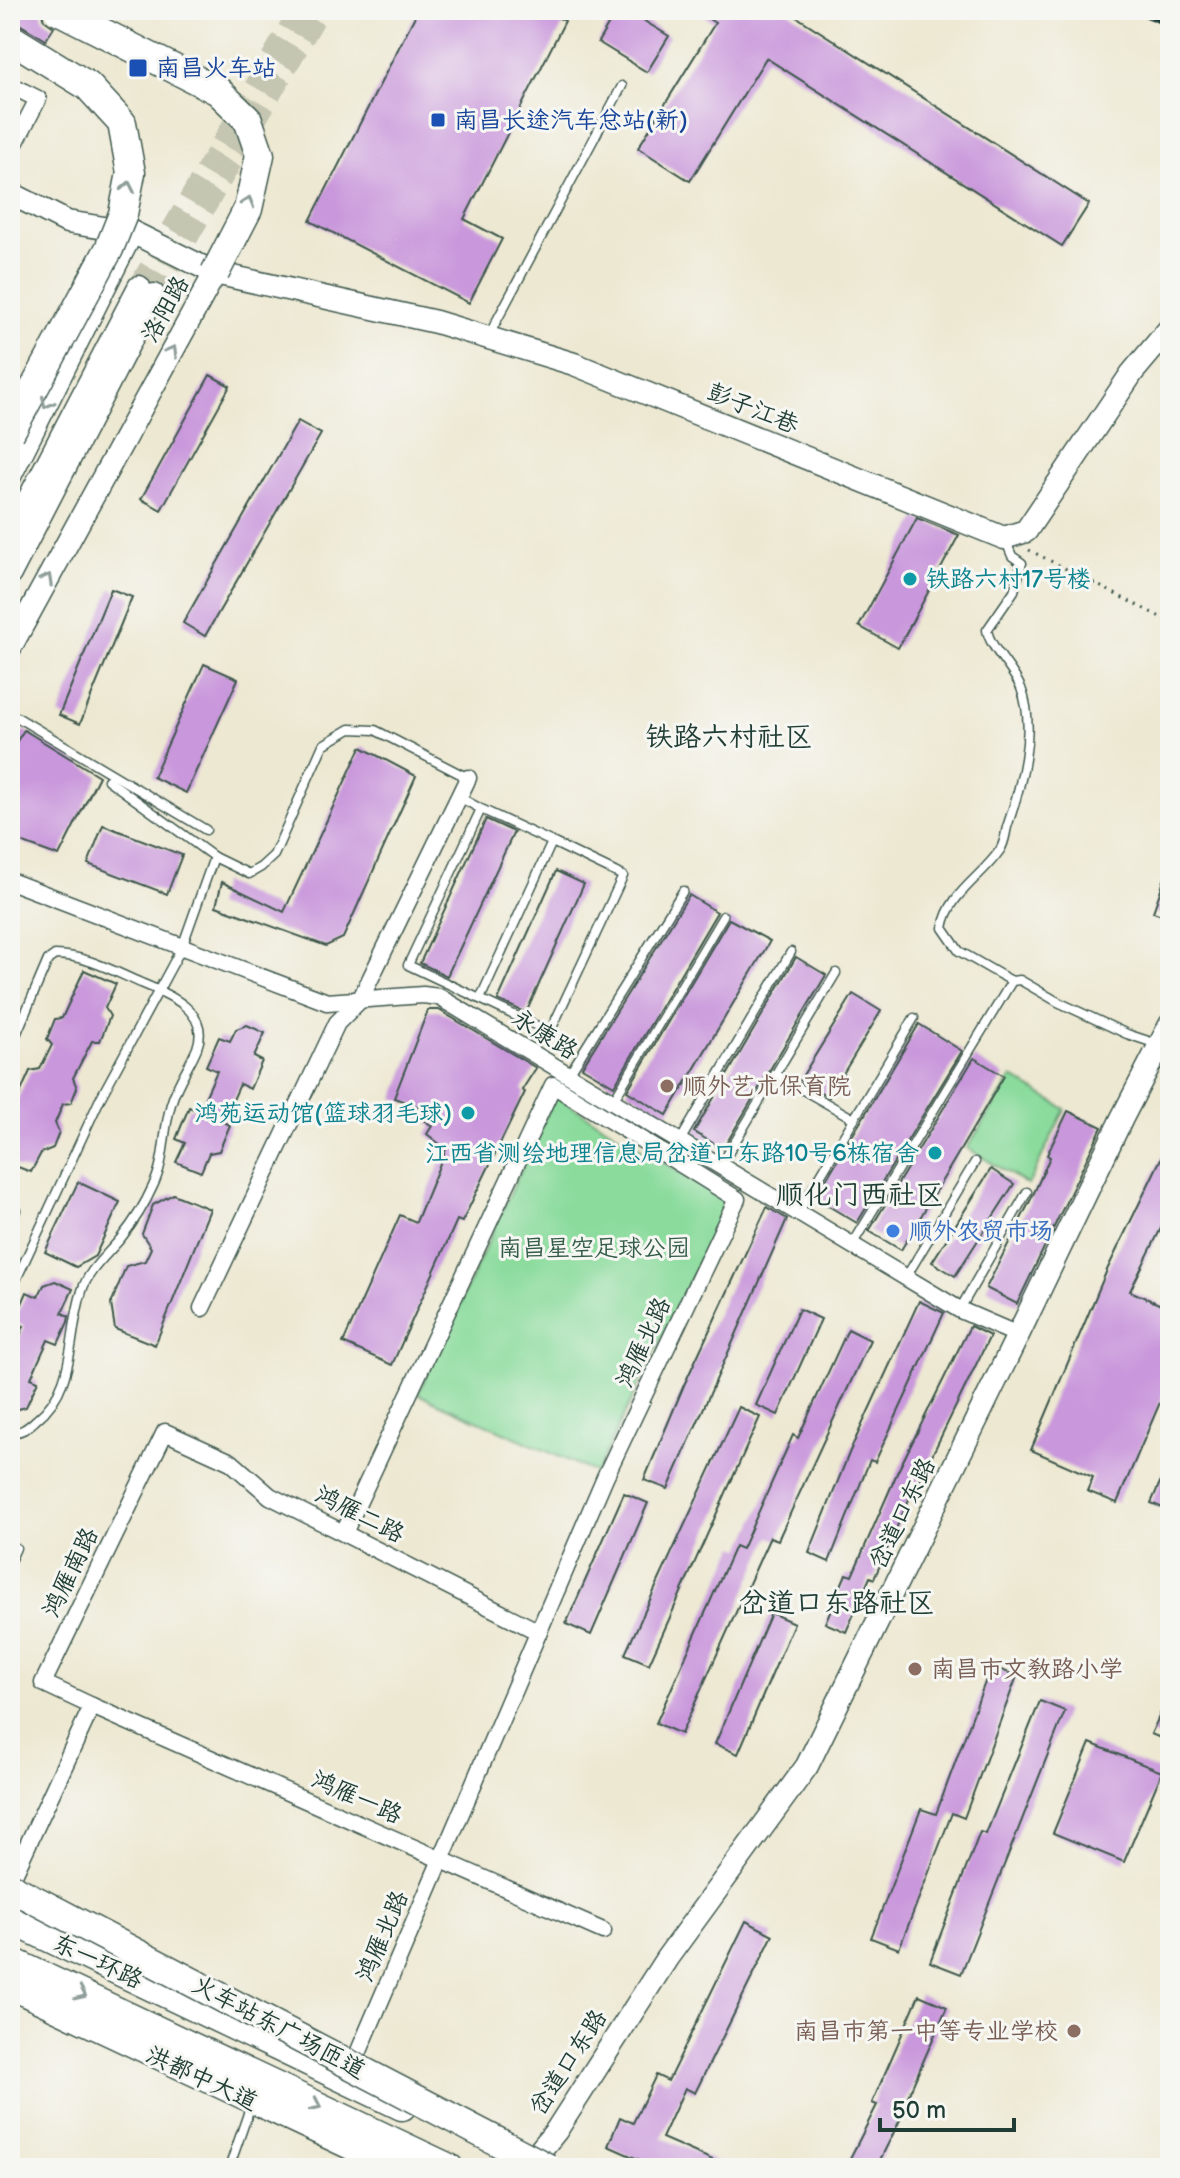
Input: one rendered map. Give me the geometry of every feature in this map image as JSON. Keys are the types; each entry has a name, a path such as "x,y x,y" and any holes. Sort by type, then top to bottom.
{"highway":[{"path":"58,10 218,91 248,120 260,155 248,209 215,273"},
{"path":"10,38 88,86 122,123 131,173 123,214 109,249 10,433"},
{"name":"火车站东广场匝道","path":"10,1885 541,2166"},
{"name":"东一环路","path":"10,1919 541,2166"},
{"name":"东一环路","path":"10,1961 449,2168"}],"main road":[{"path":"10,1909 541,2166"},
{"name":"洪都中大道","path":"10,1987 395,2168"}],"street":[{"path":"10,85 38,99 10,153"},
{"name":"洛阳路","path":"10,193 67,222 132,232 215,273 10,648"},
{"path":"10,476 132,232"},
{"name":"彭子江巷","path":"215,273 436,322 574,364 1004,538"},
{"name":"洛阳路","path":"10,535 146,291 10,574"},
{"path":"1004,538 1026,531 1132,373 1170,328"},
{"path":"202,1308 337,1023 360,1000 468,778"},
{"name":"永康路","path":"10,881 327,1002 423,995 439,997 960,1310 1018,1335"},
{"name":"岔道口东路","path":"541,2166 556,2131 667,1958 807,1766 1167,1031"},
{"name":"鸿雁北路","path":"344,1533 553,1085 737,1199 605,1477 350,2072"},
{"name":"鸿雁二路","path":"165,1432 231,1462 270,1496 539,1632"},
{"name":"鸿雁南路","path":"92,1706 43,1683 165,1432"},
{"path":"10,1885 92,1706"},
{"name":"鸿雁一路","path":"92,1706 603,1931"}],"lane":[{"path":"488,338 622,86"},
{"path":"1004,538 1012,556 1022,563 1014,591 987,630 988,640 1020,686 1028,723 1027,739 1014,810 1005,839 1000,850 952,901 943,928 959,951 1012,981 1020,980 1058,1002 1127,1034 1151,1042 1167,1031"},
{"path":"10,713 206,830"},
{"path":"108,780 214,857 249,874 274,855 323,745 350,729 375,730 468,778"},
{"path":"459,797 623,876 550,1032 408,965 481,809"},
{"path":"480,999 552,842"},
{"path":"10,1293 100,1099 182,947 214,857"},
{"path":"568,1076 683,891"},
{"path":"612,1103 723,916"},
{"path":"679,1143 791,952"},
{"path":"10,1049 48,960 55,955 83,958 158,990 184,1005 197,1018 200,1037 173,1096 164,1130 163,1160 154,1184 139,1212 87,1279 82,1291 70,1363 56,1398 43,1415 23,1431 10,1432"},
{"path":"720,1167 836,973"},
{"path":"852,1245 1012,981"},
{"path":"798,1213 914,1018"},
{"path":"775,1074 854,1119"},
{"path":"906,1277 975,1162"},
{"path":"960,1310 1027,1192"},
{"path":"10,1195 16,1210 10,1228"},
{"path":"10,1561 16,1548"},
{"path":"229,2168 252,2101"}],"path":[{"path":"1004,538 1170,622"}],"green space":[{"path":"1012,1077 1065,1109 1028,1185 967,1148"},
{"name":"南昌星空足球公园","path":"555,1096 728,1202 596,1473 418,1394"}],"building":[{"path":"10,10 41,10 44,20 54,27 46,40 10,21"},
{"name":"南昌长途汽车总站(新)","path":"418,10 544,10 565,21 464,219 502,239 469,303 310,221"},
{"path":"617,10 626,10 669,36 647,72 598,42"},
{"path":"695,10 786,10 1089,204 1062,246 766,58 690,181 638,148 715,23"},
{"path":"210,375 230,386 161,510 141,499"},
{"path":"298,421 321,434 205,636 183,623"},
{"name":"铁路六村17号楼","path":"917,518 959,535 898,648 859,626"},
{"path":"111,589 132,597 80,724 59,715"},
{"path":"204,664 238,679 186,793 153,777"},
{"path":"24,730 99,776 59,856 10,838 10,752"},
{"path":"361,747 416,776 343,938 326,946 216,906 222,882 284,912"},
{"path":"486,819 514,832 447,976 420,963"},
{"path":"103,825 182,855 167,894 88,864"},
{"path":"1170,870 1170,918 1153,912"},
{"path":"556,871 584,884 526,1013 498,1000"},
{"path":"689,895 717,912 614,1086 582,1067"},
{"path":"729,919 770,941 667,1115 627,1091"},
{"path":"796,957 826,975 723,1149 694,1132"},
{"path":"84,970 116,984 105,1008 110,1016 100,1041 92,1041 73,1078 77,1088 71,1103 63,1104 55,1123 59,1132 53,1148 41,1153 31,1172 10,1164 10,1116 30,1071 40,1069 52,1045 47,1039 55,1019 62,1018"},
{"path":"853,994 881,1011 829,1097 800,1080"},
{"name":"鸿苑运动馆(篮球羽毛球)","path":"428,1010 439,1010 536,1068 522,1090 525,1092 462,1222 457,1220 392,1365 343,1343 400,1215 416,1222 446,1149 427,1134 432,1126 419,1117 423,1108 394,1098"},
{"path":"919,1024 962,1051 857,1223 815,1198"},
{"path":"247,1025 265,1033 254,1057 262,1061 250,1089 240,1084 223,1122 230,1125 219,1151 209,1153 201,1172 176,1162 185,1143 176,1139 189,1107 199,1111 217,1071 206,1066 219,1037 230,1041 236,1029"},
{"name":"江西省测绘地理信息局岔道口东路10号6栋宿舍","path":"974,1058 1004,1076 901,1250 869,1231"},
{"path":"1068,1111 1102,1127 1017,1304 986,1288 1033,1195 1050,1157 1047,1155"},
{"path":"1170,1140 1170,1210 1130,1291 1170,1309 1170,1379 1117,1503 1087,1491 1093,1477 1031,1450 1107,1270"},
{"path":"991,1169 1014,1184 955,1276 932,1262"},
{"path":"78,1182 120,1202 95,1256 76,1267 45,1252"},
{"path":"173,1194 210,1209 155,1345 115,1329 111,1304 126,1266 145,1261 151,1248 142,1234 153,1205"},
{"path":"767,1207 787,1219 668,1489 644,1480 684,1385"},
{"path":"55,1281 73,1289 62,1313 69,1316 68,1322 58,1344 48,1340 31,1378 38,1381 26,1407 10,1411 10,1361 24,1326 14,1322 27,1292 38,1297 44,1285"},
{"path":"919,1301 944,1313 875,1462 870,1460 829,1562 809,1553 850,1451"},
{"path":"799,1309 821,1319 778,1415 756,1405"},
{"path":"970,1326 990,1336 917,1481 874,1579 870,1577 846,1632 825,1623 846,1574 852,1576 898,1471"},
{"path":"848,1329 870,1340 778,1540 770,1537 681,1734 656,1723 735,1546 742,1549 793,1435 798,1438"},
{"path":"739,1407 760,1417 649,1664 625,1654"},
{"path":"1170,1460 1170,1511 1151,1503"},
{"path":"624,1493 648,1503 591,1635 566,1624"},
{"path":"771,1613 794,1623 738,1754 715,1744"},
{"path":"991,1666 1017,1676 964,1818 952,1813 899,1949 871,1938 921,1809 936,1814"},
{"path":"1170,1693 1170,1742 1151,1734"},
{"path":"1040,1701 1065,1711 961,1974 930,1962 980,1832 986,1834"},
{"path":"1090,1743 1162,1772 1124,1862 1053,1833"},
{"path":"746,1921 773,1935 695,2093 685,2088 662,2138 731,2168 658,2168 608,2146 620,2117 633,2123 656,2075 668,2081"},
{"path":"919,1995 947,2007 900,2120 876,2168 845,2168 877,2105 872,2103"}],"tunnel":[{"path":"139,287 300,10"},
{"path":"154,295 319,10"}],"railway":[{"path":"1138,10 1170,24"}],"place":[{"name":"南昌火车站","path":"138,68"},
{"name":"南昌长途汽车总站(新)","path":"438,120"},
{"name":"铁路六村17号楼","path":"910,579"},
{"name":"顺外艺术保育院","path":"667,1086"},
{"name":"鸿苑运动馆(篮球羽毛球)","path":"468,1113"},
{"name":"江西省测绘地理信息局岔道口东路10号6栋宿舍","path":"935,1153"},
{"name":"顺外农贸市场","path":"893,1231"},
{"name":"南昌市文教路小学","path":"915,1669"},
{"name":"南昌市第一中等专业学校","path":"1074,2031"}],"district":[{"name":"铁路六村社区","path":"729,736"},
{"name":"顺化门西社区","path":"860,1194"},
{"name":"岔道口东路社区","path":"837,1602"}]}
